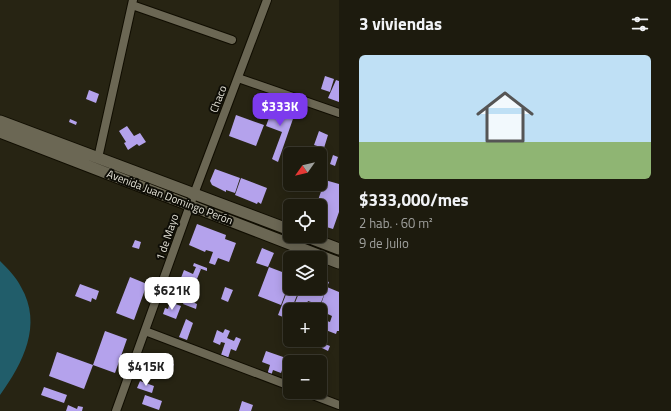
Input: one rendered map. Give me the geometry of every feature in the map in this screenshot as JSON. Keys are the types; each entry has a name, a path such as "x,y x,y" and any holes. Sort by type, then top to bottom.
{"main road":[{"name":"Avenida Juan Domingo Perón","path":"0,121 283,227"},
{"name":"Avenida Juan Domingo Perón","path":"0,132 339,263"},
{"path":"323,243 339,249"}],"street":[{"name":"Chaco","path":"190,205 267,0"},
{"path":"98,158 132,3 232,40"},
{"path":"238,78 339,113"},
{"name":"1 de Mayo","path":"116,411 190,205"},
{"path":"146,331 283,383"},
{"path":"323,399 339,405 337,411"}],"water":[{"path":"0,261 12,273 19,283 27,301 30,315 30,329 23,357 0,395"}],"building":[{"path":"325,76 334,79 330,92 321,89"},
{"path":"336,80 339,81 339,102 328,98"},
{"path":"89,90 99,94 96,103 86,99"},
{"path":"274,104 287,109 286,113 294,116 278,162 272,159 282,132 266,126"},
{"path":"236,115 264,125 256,146 229,136"},
{"path":"70,119 77,122 76,125 69,122"},
{"path":"127,126 134,136 140,133 146,142 139,146 137,144 128,150 124,143 126,142 119,131"},
{"path":"319,131 328,135 324,147 314,145"},
{"path":"333,155 338,157 335,166 330,164"},
{"path":"215,169 240,178 235,193 226,190 226,192 212,185 210,181"},
{"path":"241,178 267,188 261,204 258,202 257,204 235,195"},
{"path":"327,181 339,184 339,212 333,229 327,227 327,199 318,199 321,191 327,191"},
{"path":"197,224 226,235 225,239 236,243 229,262 218,258 215,265 209,263 213,252 206,250 205,252 189,245"},
{"path":"135,240 141,242 139,249 132,247"},
{"path":"262,248 274,253 268,267 256,263"},
{"path":"194,263 207,268 207,271 193,266"},
{"path":"196,267 201,269 195,284 187,281 185,285 179,283 184,270 193,274"},
{"path":"269,267 283,272 283,295 285,295 281,305 258,296"},
{"path":"130,277 147,284 134,320 116,313"},
{"path":"80,284 99,291 96,300 92,298 91,302 75,296"},
{"path":"225,287 233,290 228,302 221,299"},
{"path":"327,287 339,292 339,331 337,331 336,334 327,331 327,321 330,322 332,316 327,314 327,303 321,303 324,295 327,295"},
{"path":"180,289 188,294 186,299 197,304 196,309 183,304 185,299 175,295 178,290 180,291"},
{"path":"286,295 297,295 294,303 283,303 283,317 278,315"},
{"path":"298,295 324,295 321,303 308,301 307,303 295,303"},
{"path":"170,302 181,306 176,319 163,314 165,308 168,309"},
{"path":"186,319 193,323 187,340 179,337"},
{"path":"225,329 230,331 227,338 234,341 236,337 241,339 236,351 231,349 228,358 221,355 225,343 221,342 220,345 213,342 217,330 223,333"},
{"path":"105,331 127,339 115,373 93,365"},
{"path":"327,345 330,346 328,351 320,347 327,347"},
{"path":"266,351 283,357 283,367 281,373 273,370 271,376 267,375 270,365 262,362"},
{"path":"57,352 93,365 84,389 49,376"},
{"path":"166,361 174,364 169,377 162,374"},
{"path":"140,381 154,386 152,393 137,388"},
{"path":"44,387 67,395 64,403 41,395"},
{"path":"145,395 162,401 159,410 142,404"},
{"path":"242,401 253,405 251,411 239,411"},
{"path":"68,405 77,409 78,406 83,407 82,411 66,411"}]}
